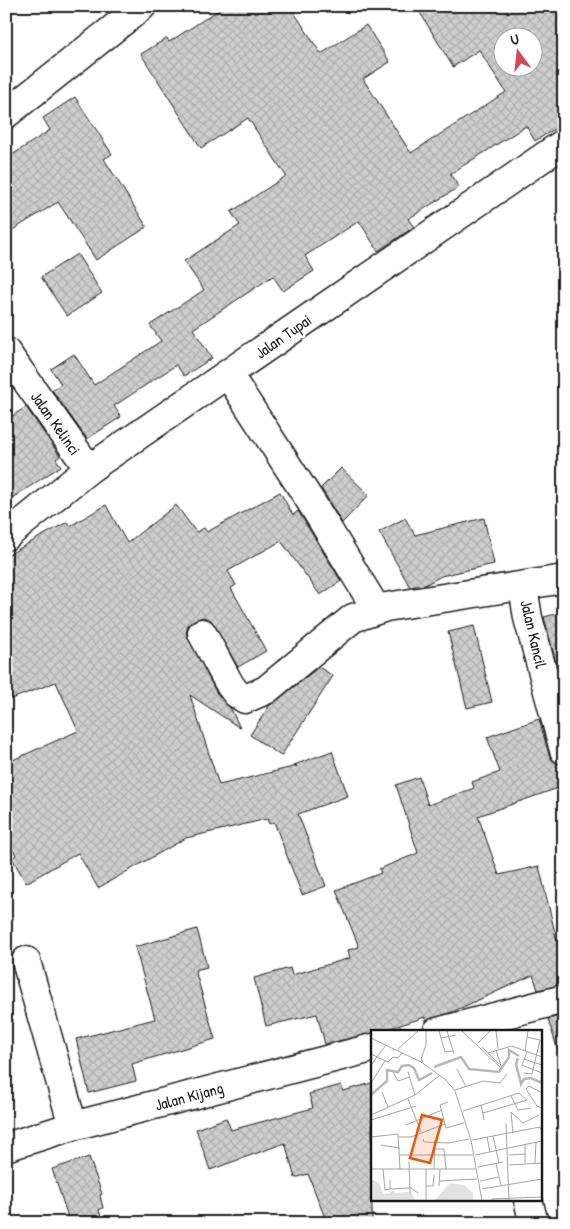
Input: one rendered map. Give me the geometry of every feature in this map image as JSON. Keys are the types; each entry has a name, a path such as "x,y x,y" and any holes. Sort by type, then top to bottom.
{"street":[{"path":"6,114 142,6"},
{"name":"Jalan Tupai","path":"6,536 89,469 564,143"},
{"name":"Jalan Kelinci","path":"6,352 89,469"},
{"path":"228,374 311,502 377,610"},
{"name":"Jalan Kancil","path":"564,578 523,587 528,618 564,750"},
{"path":"202,633 230,685 236,693 245,699 266,690 353,618 377,610 480,591 523,587"},
{"path":"26,962 73,1126"},
{"path":"452,1030 475,1027 564,999"},
{"name":"Jalan Kijang","path":"6,1147 73,1126 371,1048"},
{"path":"529,1202 534,1223"}],"building":[{"path":"225,6 290,6 321,54 366,25 390,62 363,79 411,153 506,92 497,78 542,78 542,28 492,28 492,70 479,50 453,67 416,6 564,6 564,123 535,141 526,126 450,174 459,187 408,219 414,227 378,251 359,221 305,256 314,271 283,291 273,276 193,329 212,358 184,376 176,365 114,406 121,417 87,439 52,390 61,384 51,369 74,354 94,385 161,341 150,325 204,290 184,261 240,225 231,212 286,176 248,118 201,148 141,54 167,38 169,42"},
{"path":"75,97 112,154 104,159 147,227 96,260 58,202 6,234 6,159 50,130 43,118"},
{"path":"77,254 102,293 67,316 41,277"},
{"path":"26,407 60,456 56,459 61,466 6,502 6,420"},
{"path":"341,468 369,495 342,523 321,488"},
{"path":"280,492 293,515 298,511 341,581 320,595 281,541 228,571 236,585 231,588 266,651 238,667 211,620 203,617 194,620 188,625 186,633 216,692 231,709 240,728 190,695 219,785 297,766 294,765 332,751 348,796 298,814 326,886 302,895 274,822 269,824 267,819 186,838 98,888 78,853 26,883 12,858 16,855 6,838 6,763 78,731 56,682 6,701 6,556 67,522 70,526 106,505 127,543 176,505 196,532 204,528 207,532"},
{"path":"405,518 415,535 484,518 494,564 441,576 425,585 410,587 379,532"},
{"path":"564,612 564,689 563,689 544,617"},
{"path":"474,626 492,702 467,708 448,632"},
{"path":"319,667 333,676 281,756 250,735 269,706"},
{"path":"539,719 549,755 553,761 564,765 564,786 478,816 499,875 539,866 557,941 564,939 564,984 538,990 533,975 452,1012 426,1021 425,1017 385,1030 371,1030 371,1034 325,1044 317,1014 266,1026 254,978 290,968 292,975 350,958 348,950 359,947 336,890 381,873 379,869 418,853 396,785 419,777 428,805 474,788 472,782 500,772 487,737"},
{"path":"197,929 207,967 195,970 215,1039 132,1064 136,1081 89,1093 76,1039 155,1019 135,947"},
{"path":"564,1015 564,1053 559,1054 548,1019"},
{"path":"371,1083 372,1223 327,1223 308,1174 295,1178 285,1143 210,1170 196,1129 226,1118 231,1130 313,1108 309,1094 341,1085 343,1091"},
{"path":"89,1157 102,1194 100,1195 103,1208 99,1210 103,1223 70,1223 52,1169"}]}
